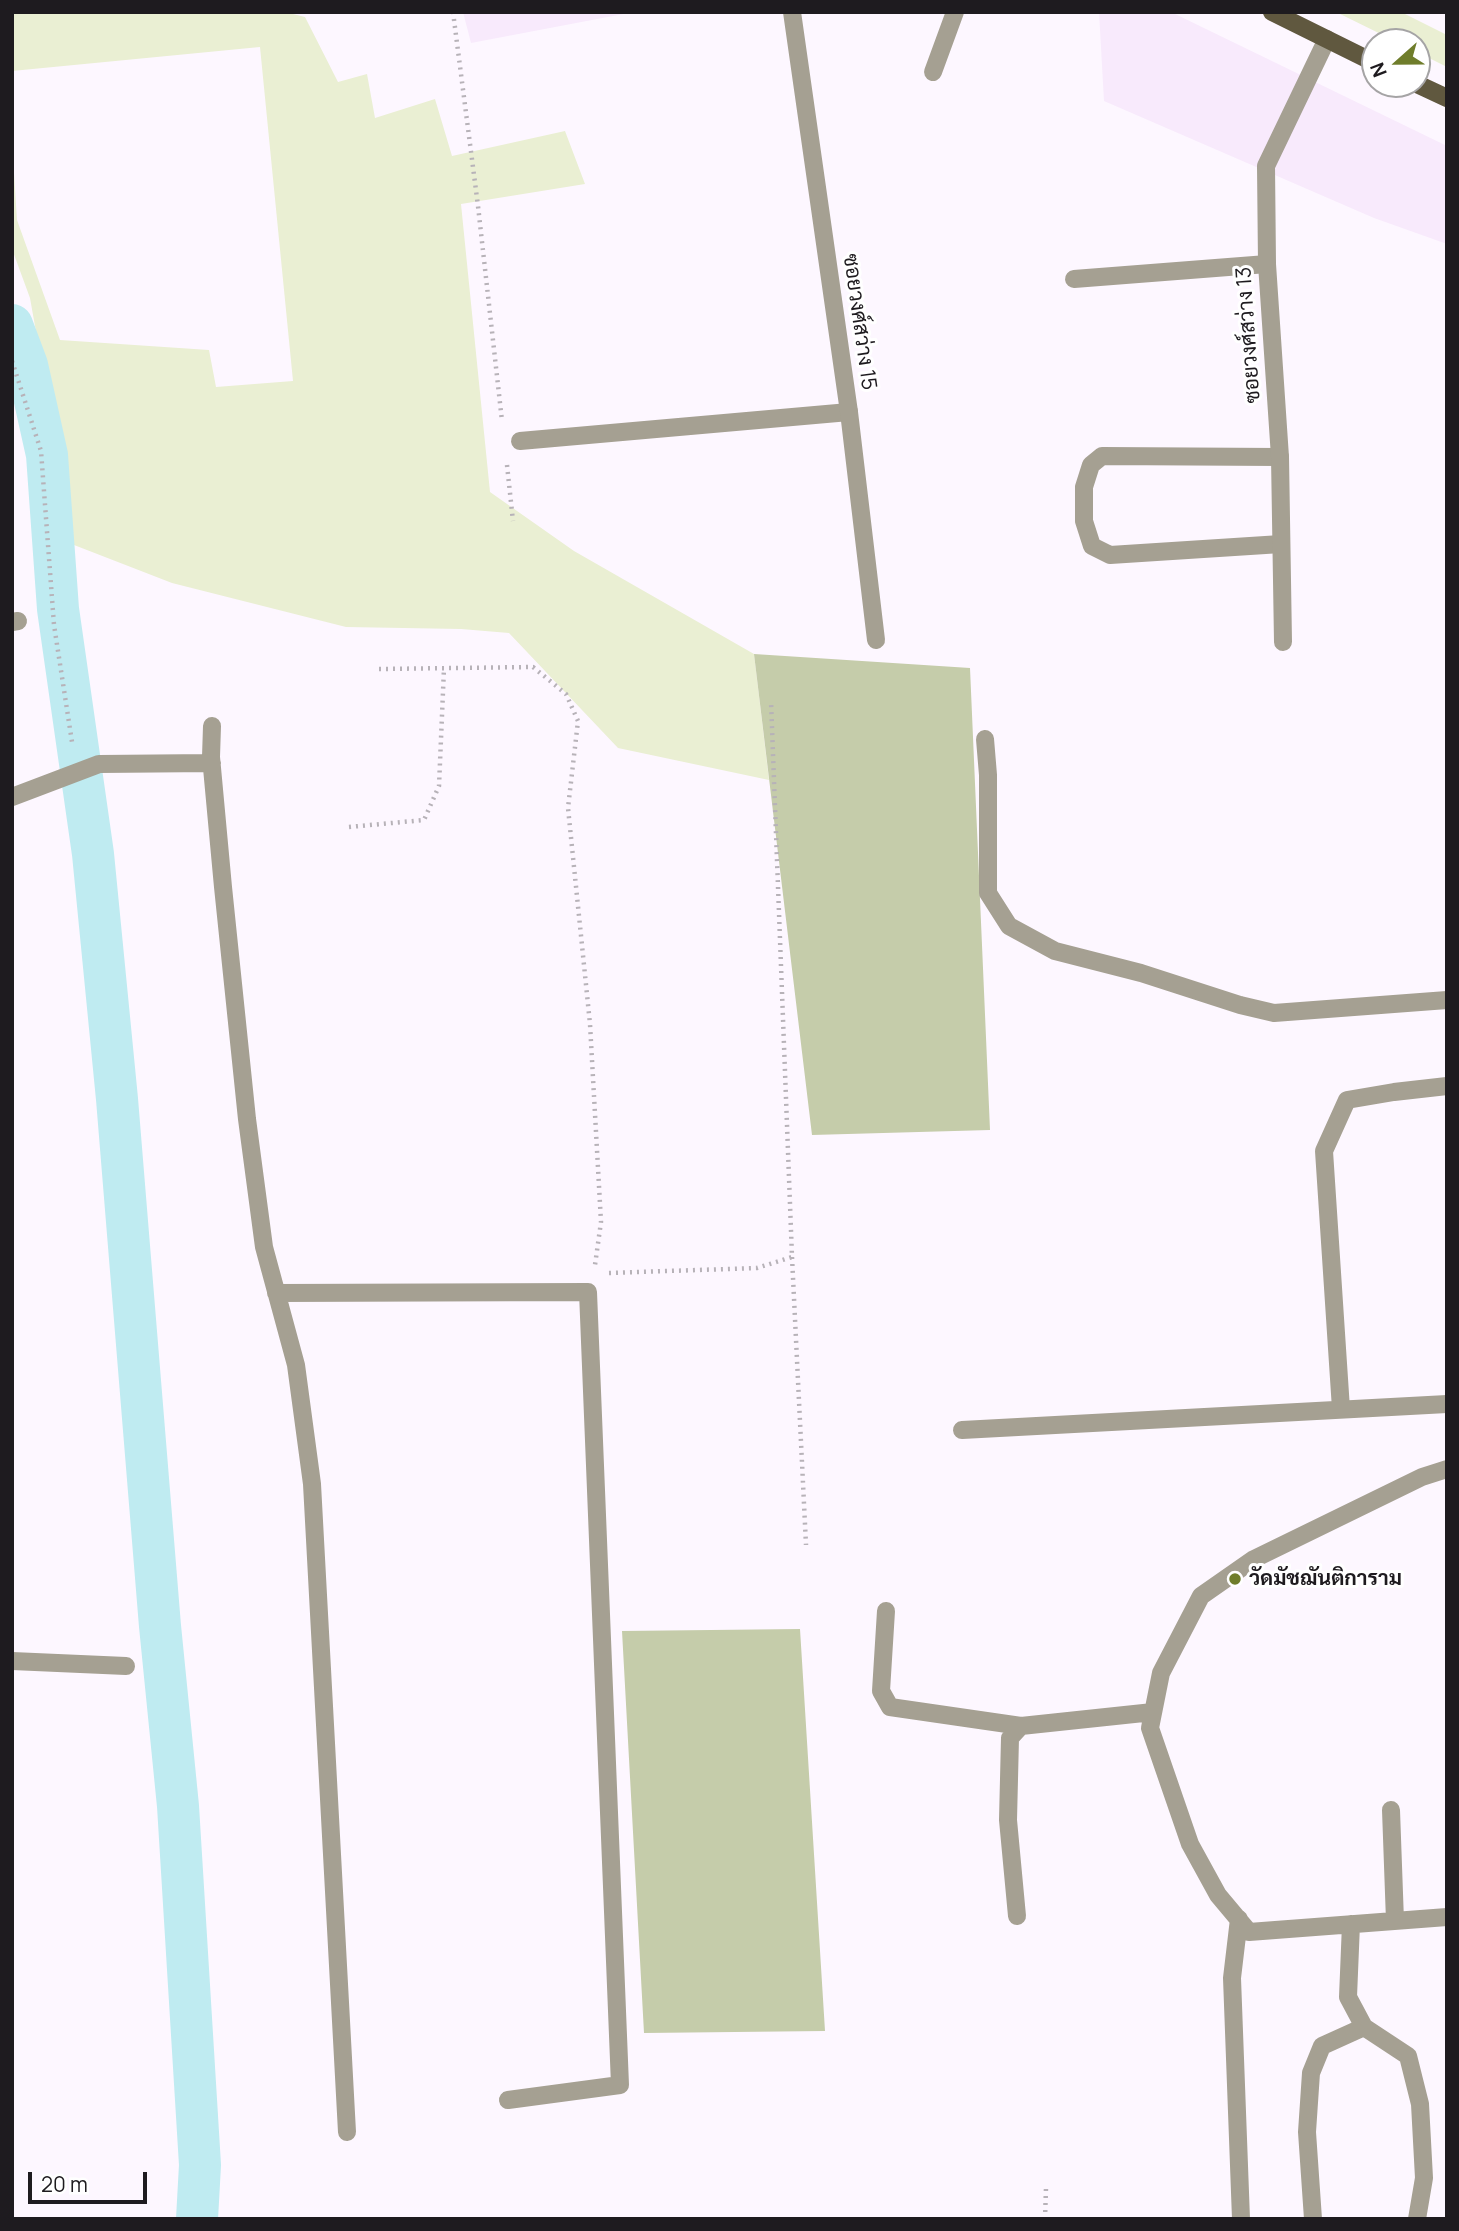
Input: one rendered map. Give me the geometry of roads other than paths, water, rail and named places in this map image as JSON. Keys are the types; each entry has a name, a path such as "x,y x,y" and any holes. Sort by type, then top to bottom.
{"main road":[{"path":"1272,12 1361,56"},
{"path":"1431,91 1447,98"}],"street":[{"name":"ซอยวงศ์สว่าง 15","path":"792,12 849,412 876,640"},
{"path":"933,72 955,12"},
{"name":"ซอยวงศ์สว่าง 13","path":"1283,642 1280,457 1267,264 1266,166 1327,39"},
{"path":"1074,279 1267,264"},
{"path":"512,447 849,412"},
{"path":"1280,457 1102,456 1091,465 1084,487 1084,521 1092,546 1110,555 1281,544"},
{"path":"212,726 212,764 247,1119 264,1247 296,1365 312,1484 347,2132"},
{"path":"985,739 988,775 988,893 1009,926 1055,951 1141,973 1240,1005 1274,1013 1447,1000"},
{"path":"12,797 99,764 212,764"},
{"path":"1341,1409 1324,1151 1347,1100 1447,1086"},
{"path":"276,1293 588,1292 620,2085 508,2100"},
{"path":"962,1430 1447,1404"},
{"path":"1447,1469 1422,1477 1254,1559 1201,1595 1161,1673 1150,1728 1190,1844 1218,1895 1249,1932 1447,1917"},
{"path":"886,1611 881,1691 890,1707 1021,1727 1153,1712"},
{"path":"12,1661 126,1666"},
{"path":"1017,1916 1008,1819 1010,1738 1021,1727"},
{"path":"1391,1810 1395,1921"},
{"path":"1238,1919 1232,1978 1241,2219"},
{"path":"1351,1924 1348,1997 1364,2027 1408,2056 1420,2104 1424,2178 1417,2219"},
{"path":"1313,2219 1307,2132 1311,2073 1322,2046 1364,2027"}],"waterway":[{"path":"12,325 27,365 47,455 58,609 93,854 117,1099 160,1626 178,1806 200,2165 197,2219"}],"place":[{"name":"วัดมัชฌันติการาม","path":"1235,1579"}]}
